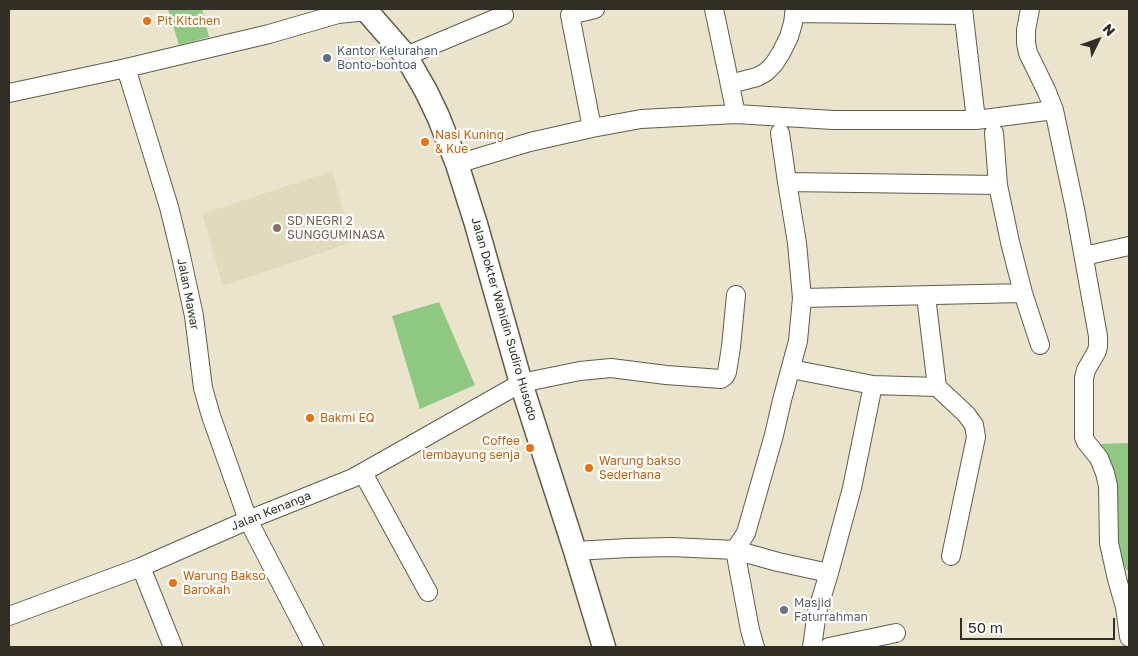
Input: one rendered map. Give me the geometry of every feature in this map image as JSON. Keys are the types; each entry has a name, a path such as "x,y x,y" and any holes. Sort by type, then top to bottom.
{"street":[{"path":"592,128 569,12 594,9"},
{"path":"714,9 736,114"},
{"path":"1030,9 1026,30 1028,53 1054,110 1084,256 1098,336 1097,351 1086,370 1084,378 1084,437 1099,458 1105,473 1108,486 1109,543 1129,629"},
{"path":"9,93 126,68 269,34 338,14 366,10"},
{"name":"Jalan Dokter Wahidin Sudiro Husodo","path":"366,10 406,56 438,116 457,164 521,383 604,647"},
{"path":"730,84 757,77 774,64 788,38 794,11 964,12 976,120"},
{"path":"406,56 504,15"},
{"name":"Jalan Mawar","path":"126,68 168,206 181,256 194,316 204,388 210,416 248,520 314,647"},
{"path":"457,164 530,142 641,119 736,114 833,120 976,120 1054,110"},
{"path":"755,647 735,550 746,533 774,435 798,341 802,298 797,243 780,133"},
{"path":"994,133 998,184 1010,242 1023,293 1040,345"},
{"path":"788,182 998,184"},
{"path":"1084,256 1129,246"},
{"path":"802,298 1023,293"},
{"name":"Jalan Kenanga","path":"9,616 141,567 248,520 353,478 521,383 580,370 610,368 720,379 727,372 736,294"},
{"path":"926,296 936,387"},
{"path":"791,370 873,385 936,387 966,414 974,425 976,437 951,556"},
{"path":"812,647 817,612 846,514 873,385"},
{"path":"363,473 428,592"},
{"path":"575,552 672,547 735,550 829,573"},
{"path":"141,567 173,647"},
{"path":"829,647 896,633"}],"shaded area":[{"name":"SD NEGRI 2 SUNGGUMINASA","path":"332,171 352,242 223,286 202,214"}],"green space":[{"path":"168,9 202,9 209,37 179,45"},
{"path":"439,302 475,385 420,409 392,316"},
{"path":"1129,443 1129,570 1126,570 1115,542 1101,444"}],"place":[{"name":"Pit Kitchen","path":"147,21"},
{"name":"Kantor Kelurahan Bonto-bontoa","path":"327,58"},
{"name":"Nasi Kuning & Kue","path":"425,142"},
{"name":"SD NEGRI 2 SUNGGUMINASA","path":"277,228"},
{"name":"Bakmi EQ","path":"310,418"},
{"name":"Coffee lembayung senja","path":"530,448"},
{"name":"Warung bakso Sederhana","path":"589,468"},
{"name":"Warung Bakso Barokah","path":"173,583"},
{"name":"Masjid Faturrahman","path":"784,610"}]}
